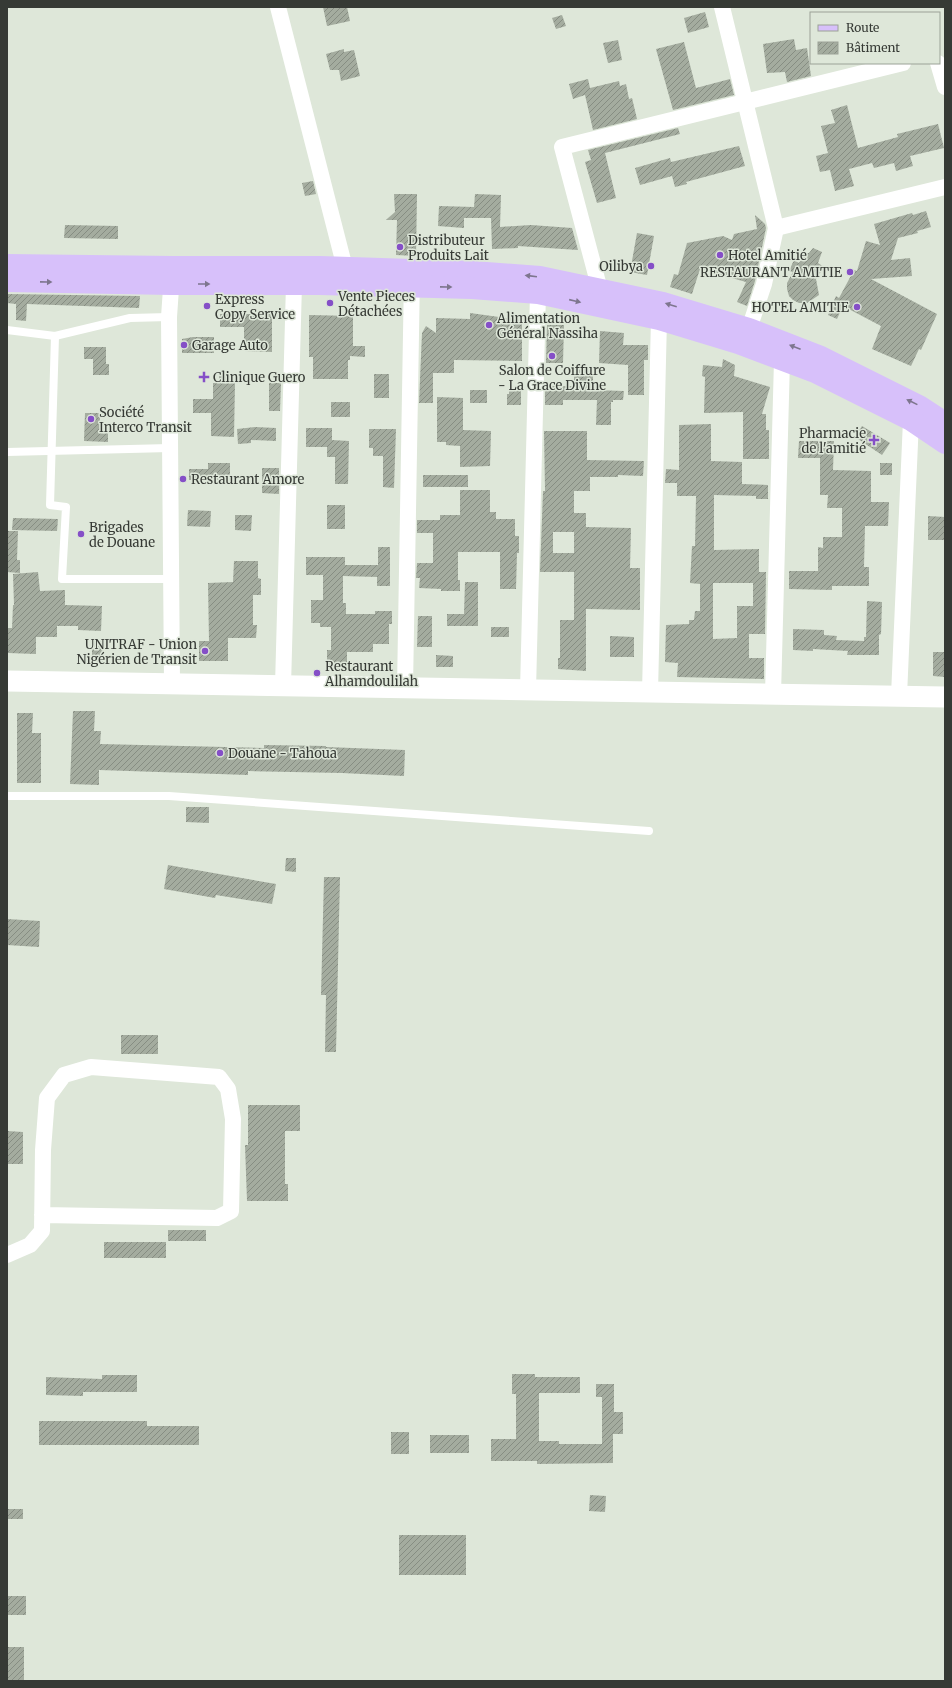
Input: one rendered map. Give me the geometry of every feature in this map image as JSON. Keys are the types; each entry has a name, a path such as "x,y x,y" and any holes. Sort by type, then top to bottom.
{"main road":[{"path":"7,265 294,284 320,284 412,278 528,275 663,303 748,329 821,357 919,406 945,423"},
{"path":"7,281 172,276 345,268 472,288 538,293 659,319 738,343 815,372 911,420 945,443"}],"street":[{"path":"278,7 345,268"},
{"path":"722,7 776,228 764,284 748,329"},
{"path":"600,290 562,148 899,64"},
{"path":"938,64 945,87"},
{"path":"776,228 945,187"},
{"path":"172,276 169,317 172,684"},
{"path":"405,688 412,278"},
{"path":"283,686 294,284"},
{"path":"528,690 538,293"},
{"path":"650,692 659,319"},
{"path":"773,694 782,360"},
{"path":"899,696 911,420"},
{"path":"7,681 945,697"},
{"path":"7,1255 30,1246 42,1231 42,1215 43,1150 47,1098 64,1075 91,1067 219,1077 228,1089 233,1119 231,1212 217,1218 42,1215"}],"lane":[{"path":"7,330 55,336 130,318 169,317"},
{"path":"55,336 50,505 66,507 62,579 171,579"},
{"path":"7,452 170,448"},
{"path":"7,796 168,796 649,831"}],"building":[{"path":"323,7 347,7 350,21 327,26"},
{"path":"705,12 709,27 688,33 684,18"},
{"path":"562,15 566,26 556,29 552,18"},
{"path":"794,39 796,50 807,48 811,76 787,82 785,72 767,73 763,44"},
{"path":"618,40 622,60 608,63 603,43"},
{"path":"684,42 696,88 730,79 734,95 673,110 656,49"},
{"path":"344,49 344,52 354,50 360,76 341,81 339,70 330,70 326,54"},
{"path":"588,79 590,88 619,81 620,86 626,84 629,99 632,98 637,119 593,130 585,95 573,99 569,84"},
{"path":"847,105 858,148 898,137 897,134 938,124 944,148 910,156 913,166 896,171 894,163 874,168 872,163 849,169 854,186 835,191 830,170 820,172 816,156 828,153 821,126 835,123 831,110"},
{"path":"678,128 680,134 605,153 616,198 597,203 585,162 591,160 588,150"},
{"path":"739,146 745,166 686,182 687,184 675,187 672,176 640,185 635,168 670,158 671,162"},
{"path":"313,181 316,194 305,196 302,183"},
{"path":"394,194 417,194 416,256 396,255 397,220 386,220 395,212"},
{"path":"475,194 501,195 500,227 531,225 572,228 578,250 518,246 518,248 492,249 491,218 464,218 464,228 438,226 439,206 474,207"},
{"path":"926,211 931,227 917,231 918,233 898,238 891,260 910,258 912,276 871,279 937,314 921,350 919,349 911,366 872,349 881,326 843,306 837,319 828,315 836,296 839,298 854,270 857,271 866,241 880,245 874,224 912,213 913,215"},
{"path":"755,215 765,224 766,228 755,281 747,306 737,302 746,282 700,269 692,294 670,287 674,274 678,275 687,243 723,236 732,240 734,234 757,229"},
{"path":"65,225 118,226 118,239 64,238"},
{"path":"637,233 654,236 647,275 630,272"},
{"path":"813,248 822,252 818,263 824,267 816,279 819,295 807,303 799,303 789,296 787,283 793,272 789,271 794,260 799,263 804,253 809,253"},
{"path":"7,294 140,296 139,308 27,304 26,321 16,320 16,304 7,303"},
{"path":"470,313 522,320 522,361 454,360 454,373 433,373 433,403 419,403 422,333 426,326 436,333 436,318 470,319"},
{"path":"220,314 272,314 272,352 244,351 244,327 220,327"},
{"path":"309,315 353,316 353,346 365,346 365,357 350,356 350,360 348,360 348,379 313,379 313,357 309,357"},
{"path":"547,325 564,325 563,363 546,363"},
{"path":"600,331 624,333 623,345 648,345 648,360 644,360 644,395 628,395 628,365 599,363"},
{"path":"193,337 214,337 214,353 182,353 182,339"},
{"path":"84,347 106,347 106,364 109,364 109,375 93,375 93,359 84,359"},
{"path":"723,359 735,365 734,376 770,387 762,414 766,414 766,430 769,430 769,459 743,459 743,412 704,413 705,377 702,376 703,365 722,367"},
{"path":"574,367 593,367 593,390 624,391 623,400 613,400 613,402 611,402 611,425 596,425 597,400 563,400 563,405 545,405 545,386 574,386"},
{"path":"219,374 231,374 231,383 235,383 234,437 211,436 211,413 193,413 193,399 213,399 213,383 219,383"},
{"path":"374,374 389,374 389,398 374,398"},
{"path":"269,383 281,383 280,411 269,411"},
{"path":"509,389 521,389 521,405 507,405 507,394 509,394"},
{"path":"470,390 487,390 487,403 470,403"},
{"path":"437,397 463,398 463,430 491,431 490,466 460,467 460,446 446,445 446,442 437,442"},
{"path":"331,402 350,402 350,417 331,417"},
{"path":"85,413 100,413 100,431 108,431 108,442 84,441"},
{"path":"711,424 711,461 742,462 742,484 768,485 768,499 756,499 756,496 714,495 714,550 759,549 759,572 766,572 765,634 749,634 749,658 764,658 764,679 677,677 678,663 665,662 666,625 689,624 689,620 694,620 695,611 700,611 700,584 690,583 692,546 695,546 696,496 677,496 677,483 665,483 666,469 679,470 679,425","holes":["713,583 753,583 753,606 737,606 737,638 713,639"]},
{"path":"862,426 890,443 882,455 855,437"},
{"path":"255,427 276,428 276,441 251,440 251,443 238,444 237,429"},
{"path":"306,428 332,428 332,440 349,441 348,484 335,484 335,457 327,457 327,447 306,447"},
{"path":"369,429 396,429 394,488 383,487 383,456 373,456 373,448 369,448"},
{"path":"544,431 587,431 587,460 644,461 643,476 618,475 618,477 590,477 590,491 574,491 574,513 586,513 586,527 631,528 630,568 640,568 640,610 586,609 586,671 558,669 558,658 560,658 560,620 574,620 574,572 540,572 543,491 545,491","holes":["553,532 574,532 574,553 553,553"]},
{"path":"799,441 834,441 833,470 871,471 871,502 889,502 888,526 865,526 864,567 869,567 869,586 832,586 832,590 789,589 789,571 818,571 818,547 823,548 823,537 842,537 842,508 827,508 828,495 820,495 820,458 798,458"},
{"path":"208,463 230,463 230,480 189,480 189,469 208,469"},
{"path":"880,463 892,463 892,475 880,475"},
{"path":"262,468 279,468 279,494 262,493"},
{"path":"423,475 468,475 468,487 423,487"},
{"path":"460,490 490,490 490,512 496,512 496,519 515,519 515,536 519,536 516,589 500,589 500,552 458,552 458,580 460,580 460,591 441,591 441,589 419,588 420,578 416,578 417,563 433,563 433,533 417,533 417,520 440,520 440,515 460,515"},
{"path":"327,505 345,505 345,529 327,529"},
{"path":"188,510 211,511 210,527 187,526"},
{"path":"235,515 252,515 251,531 235,530"},
{"path":"928,516 945,517 945,540 928,540"},
{"path":"13,518 58,519 57,531 12,530"},
{"path":"7,531 18,531 17,560 20,560 20,573 7,572"},
{"path":"378,547 390,547 390,586 377,586 377,577 343,576 343,603 346,603 346,614 375,614 375,611 392,611 392,624 389,624 389,644 373,644 373,652 347,652 347,669 327,669 327,650 331,650 331,627 320,627 320,623 311,623 311,600 323,600 323,575 306,575 306,557 345,557 345,565 378,565"},
{"path":"234,561 258,561 258,578 261,579 261,595 253,595 253,625 257,625 256,638 228,638 228,661 199,661 199,641 209,641 208,583 233,582"},
{"path":"38,572 40,591 65,590 65,605 102,606 101,631 78,630 78,626 57,626 57,637 36,637 36,654 8,653 8,628 12,628 14,605 13,574"},
{"path":"465,582 478,582 478,626 447,626 447,614 464,614"},
{"path":"867,601 882,602 879,655 847,655 848,651 813,649 813,651 793,650 793,629 824,630 824,635 837,636 836,640 864,641 864,637 866,637"},
{"path":"418,616 432,616 432,647 417,647"},
{"path":"491,627 509,627 509,637 491,637"},
{"path":"610,636 634,637 634,657 610,657"},
{"path":"92,640 104,640 103,663 92,663"},
{"path":"933,652 945,652 945,677 933,676"},
{"path":"436,655 453,656 453,667 436,667"},
{"path":"73,711 95,711 94,731 101,731 100,744 264,748 264,745 326,746 405,750 404,776 248,771 248,775 99,770 99,785 70,784"},
{"path":"17,713 33,713 32,733 41,733 41,783 17,783"},
{"path":"186,807 209,807 209,823 186,822"},
{"path":"286,858 296,858 296,872 285,871"},
{"path":"168,865 276,884 272,904 216,895 215,898 164,889"},
{"path":"324,877 340,877 336,1052 325,1052 326,995 321,995"},
{"path":"7,919 40,921 39,947 7,945"},
{"path":"121,1035 158,1035 158,1054 121,1054"},
{"path":"248,1105 300,1105 300,1131 285,1131 285,1184 288,1184 288,1201 247,1201 245,1145 248,1145"},
{"path":"7,1131 23,1132 23,1164 7,1164"},
{"path":"168,1230 206,1230 206,1241 168,1241"},
{"path":"104,1242 166,1242 166,1258 104,1258"},
{"path":"512,1374 535,1374 535,1377 580,1377 580,1393 539,1393 539,1441 559,1441 559,1444 602,1444 602,1397 596,1397 596,1384 614,1384 614,1412 623,1412 623,1434 613,1434 613,1463 537,1464 537,1461 491,1461 491,1439 516,1439 516,1394 512,1394"},
{"path":"102,1375 137,1375 137,1392 83,1392 83,1396 46,1395 46,1377 102,1379"},
{"path":"39,1421 147,1421 147,1426 199,1426 199,1445 39,1445"},
{"path":"391,1432 409,1432 409,1454 391,1454"},
{"path":"430,1435 469,1435 469,1453 430,1453"},
{"path":"590,1495 606,1496 605,1512 589,1511"},
{"path":"7,1509 23,1509 23,1519 7,1519"},
{"path":"399,1535 466,1535 466,1575 399,1575"},
{"path":"7,1596 26,1596 26,1615 7,1615"},
{"path":"7,1647 24,1647 24,1681 7,1681"}],"place":[{"name":"Distributeur Produits Lait","path":"400,247"},
{"name":"Hotel Amitié","path":"720,255"},
{"name":"Oilibya","path":"651,266"},
{"name":"RESTAURANT AMITIE","path":"850,272"},
{"name":"Vente Pieces Détachées","path":"330,303"},
{"name":"Express Copy Service","path":"207,306"},
{"name":"HOTEL AMITIE","path":"857,307"},
{"name":"Alimentation Général Nassiha","path":"489,325"},
{"name":"Garage Auto","path":"184,345"},
{"name":"Salon de Coiffure - La Grace Divine","path":"552,356"},
{"name":"Clinique Guero","path":"204,377"},
{"name":"Société Interco Transit","path":"91,419"},
{"name":"Pharmacie de l'amitié","path":"874,440"},
{"name":"Restaurant Amore","path":"183,479"},
{"name":"Brigades de Douane","path":"81,534"},
{"name":"UNITRAF - Union Nigérien de Transit","path":"205,651"},
{"name":"Restaurant Alhamdoulilah","path":"317,673"},
{"name":"Douane - Tahoua","path":"220,753"}]}
